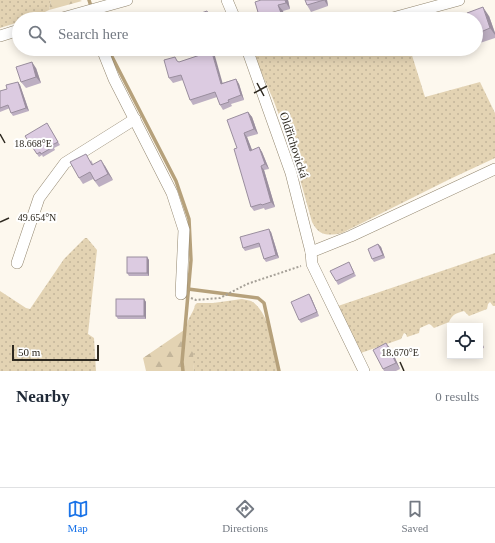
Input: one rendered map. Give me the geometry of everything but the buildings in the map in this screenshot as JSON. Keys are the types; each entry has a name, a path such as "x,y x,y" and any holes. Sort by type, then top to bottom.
{"street":[{"path":"96,12 127,0"},
{"path":"227,0 232,12"},
{"path":"415,12 459,0"},
{"path":"0,36 12,32"},
{"path":"105,56 114,79 172,193 184,230 181,294"},
{"name":"Oldřichovická","path":"249,56 291,173 312,252 312,264 364,371"},
{"path":"17,263 39,198 65,163 135,119"},
{"path":"312,252 351,236 495,169"}],"path":[{"path":"181,294 196,300 220,298 247,284 308,263 312,264"}],"green space":[{"path":"0,0 51,0 49,10 45,12 12,12 12,24 0,28"},
{"path":"51,0 80,0 82,1 49,10"},
{"path":"256,56 412,56 425,97 480,82 495,113 495,158 342,233 332,235 324,234 315,227 312,222 291,147 273,99 255,58"},
{"path":"85,238 87,238 97,250 88,334 94,338 96,371 0,371 0,291 26,308 30,309 64,259"},
{"path":"495,253 495,306 493,306 490,302 487,309 469,316 464,311 459,312 450,319 449,322 434,328 429,324 420,328 419,333 407,337 404,333 401,339 358,354 335,307"},
{"path":"242,299 251,301 263,313 274,343 280,371 194,371 187,331 188,322 195,305 197,303 213,303"},
{"path":"187,328 187,335 193,353 194,371 146,371 143,358"}],"waterway":[{"path":"89,0 93,12"},
{"path":"112,56 176,181 189,219 191,260 182,362 183,371"},
{"path":"188,289 258,298 264,303 279,371"}]}
